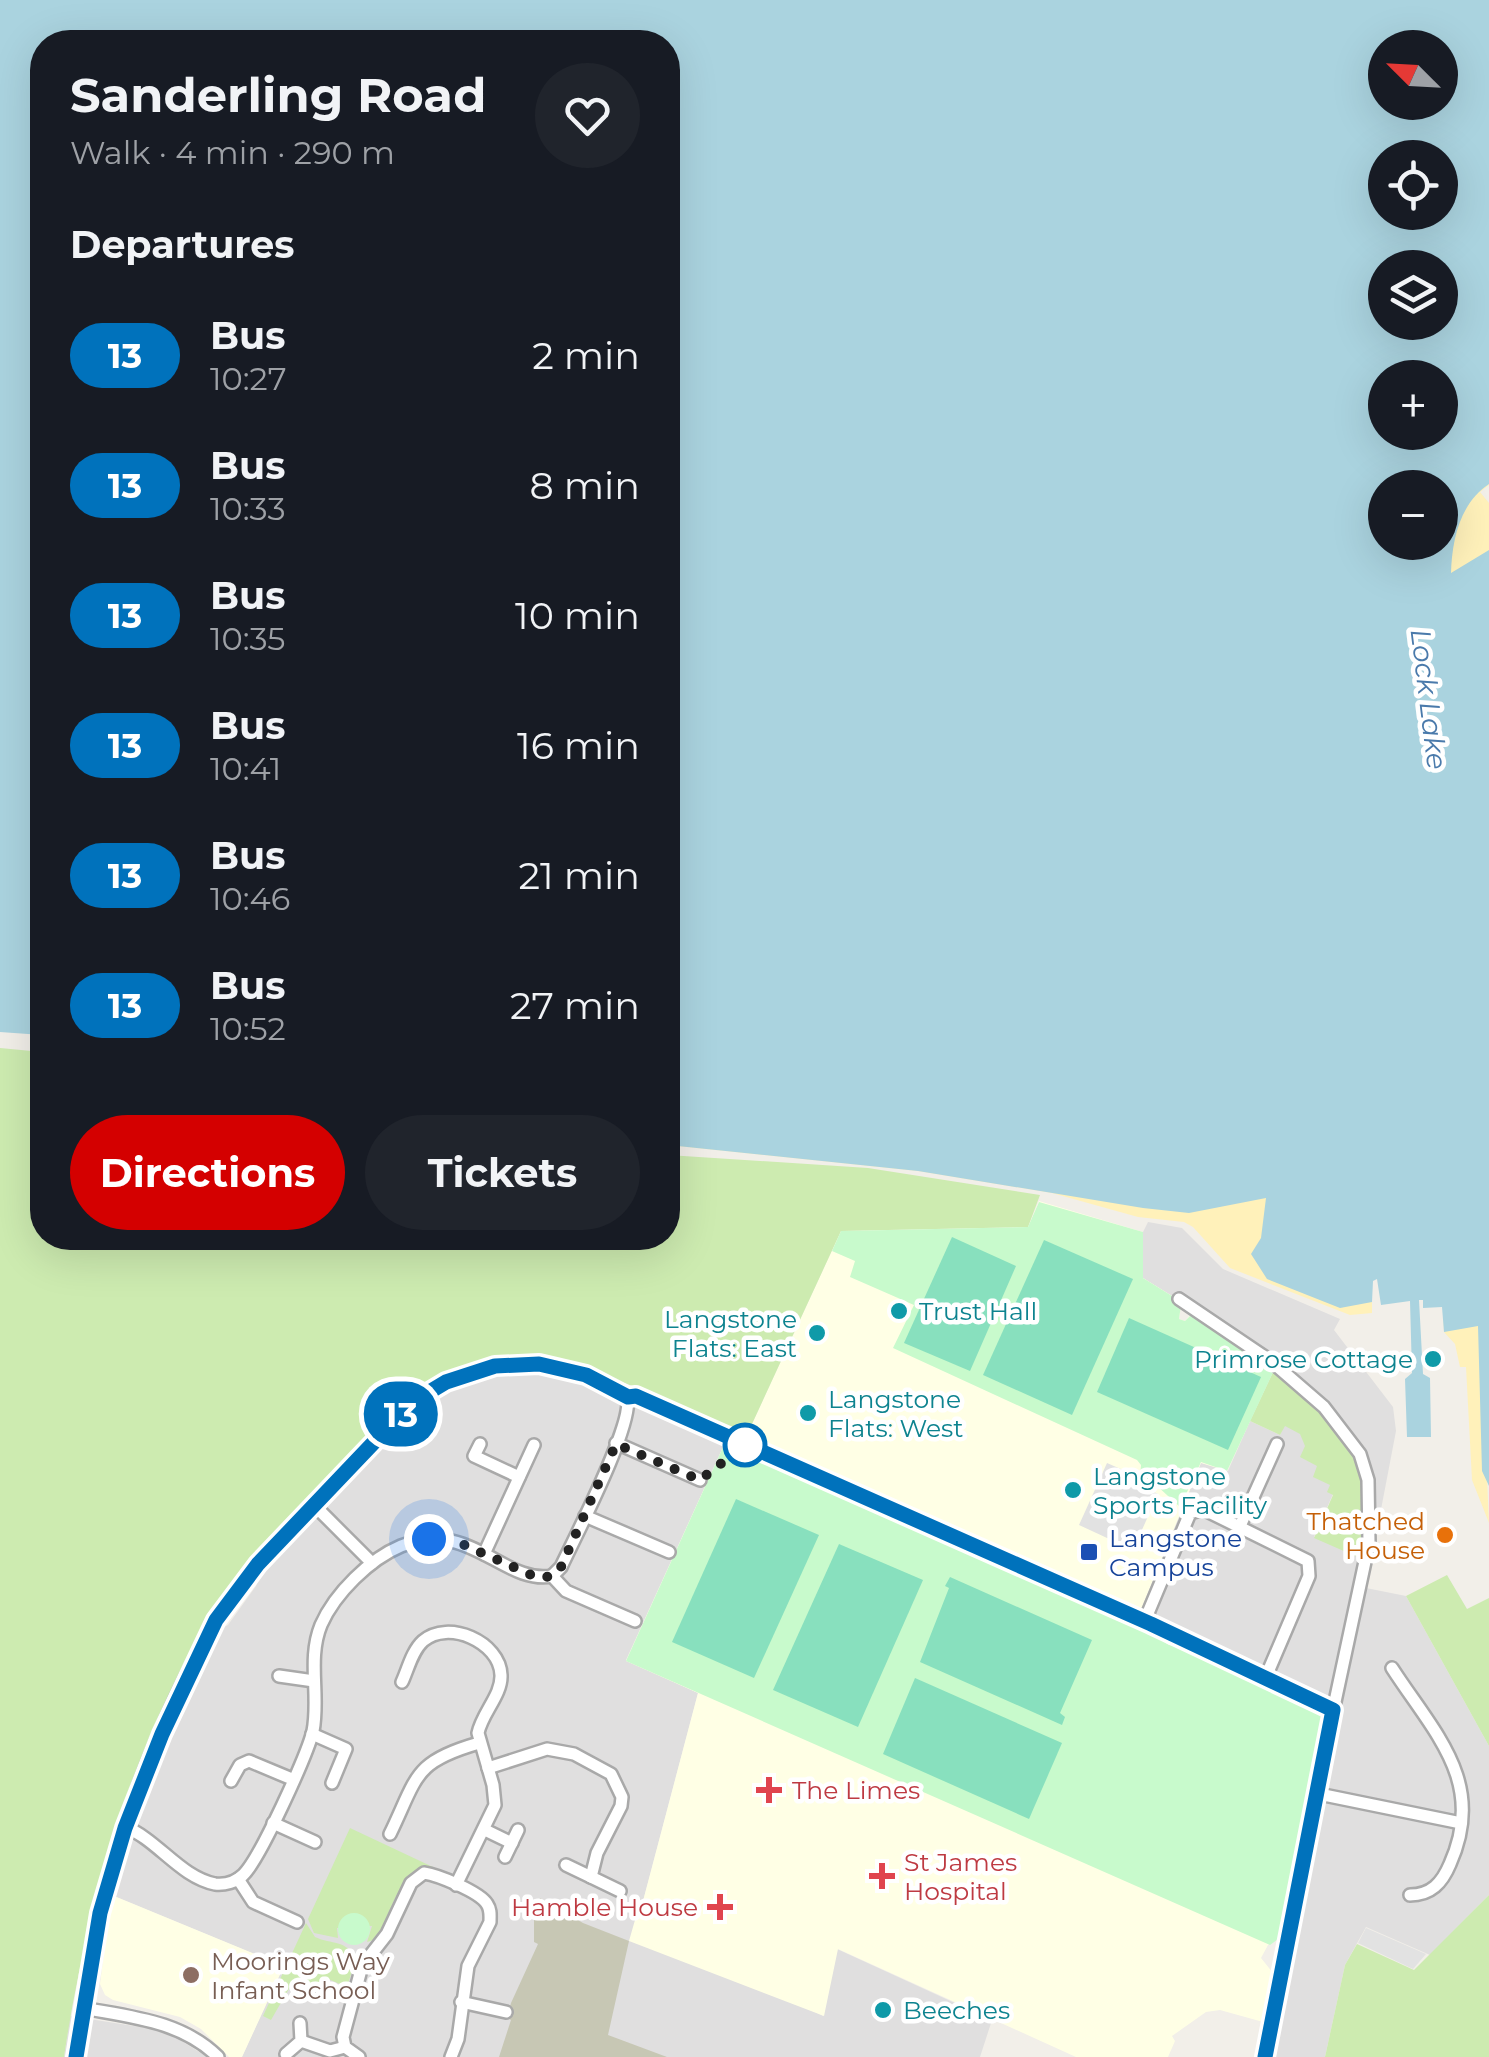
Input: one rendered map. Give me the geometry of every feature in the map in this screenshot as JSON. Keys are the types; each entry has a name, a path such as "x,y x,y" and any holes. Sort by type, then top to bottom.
{"street":[{"path":"1179,1299 1282,1369 1339,1423 1360,1454 1371,1505 1370,1536 1265,2057"},
{"path":"76,2057 100,1913 125,1828 159,1741 216,1620 258,1564 399,1416 426,1394 469,1372 506,1364 539,1364 586,1375 628,1397 630,1408 616,1444 561,1567 552,1576 538,1578 451,1540 429,1539 405,1545 372,1563 330,1608 316,1643 312,1734 255,1860 238,1879 226,1884 205,1880 148,1838 125,1828"},
{"path":"480,1444 474,1456 519,1477"},
{"path":"616,1444 700,1480"},
{"path":"1240,1526 1277,1444"},
{"path":"484,1554 534,1445"},
{"path":"314,1505 372,1563"},
{"path":"1265,1679 1311,1569 1304,1557 1240,1526 1203,1509 1190,1513 1148,1613 1151,1624 1265,1679 1333,1710"},
{"path":"585,1516 669,1552"},
{"path":"552,1576 566,1591 635,1621"},
{"path":"392,1669 404,1679 420,1644 436,1633 468,1637 488,1649 497,1660 502,1680 480,1724 479,1742 496,1795 495,1806 456,1885"},
{"path":"1392,1668 1454,1765 1463,1795 1461,1823 1443,1878 1430,1891 1410,1895"},
{"path":"279,1676 314,1681"},
{"path":"312,1734 346,1749 332,1783"},
{"path":"390,1834 392,1816 431,1760 479,1742"},
{"path":"488,1768 547,1748 611,1774 622,1797 618,1816 598,1853 591,1877"},
{"path":"232,1780 247,1756 292,1779"},
{"path":"1319,1794 1461,1823"},
{"path":"273,1823 315,1842"},
{"path":"485,1830 512,1843"},
{"path":"505,1857 518,1830"},
{"path":"566,1866 620,1891"},
{"path":"359,2057 345,2047 343,2037 362,1966 387,1934 411,1883 424,1873 480,1897 490,1914 490,1922 468,1966 458,2039 451,2057"},
{"path":"238,1879 253,1902 297,1922"},
{"path":"461,2002 506,2012"},
{"path":"83,2008 160,2022 188,2034 218,2057"},
{"path":"300,2023 301,2042"},
{"path":"301,2042 330,2051 345,2047"},
{"path":"286,2054 301,2042"}],"shaded area":[{"path":"1039,1201 1143,1232 1143,1278 1181,1305 1179,1319 1185,1321 1190,1315 1250,1421 1227,1471 1201,1463 1139,1614 1325,1714 1281,1937 1268,1945 1261,1958 1273,1973 1263,2022 1220,2010 1206,2012 1172,2036 1175,2041 1168,2057 1076,2057 838,1949 824,2016 629,1941 638,1920 698,1693 626,1661 724,1445 746,1437 841,1231 1028,1227"},
{"path":"1148,1222 1182,1228 1223,1269 1340,1319 1334,1330 1393,1407 1396,1431 1366,1588 1406,1596 1489,1746 1489,1895 1430,1955 1366,1927 1345,1965 1325,2057 1268,2057 1342,1709 1139,1614 1201,1462 1228,1471 1250,1421 1280,1435 1290,1413 1333,1485 1333,1494 1314,1537 1365,1544 1271,1357 1175,1292 1172,1296 1143,1278 1143,1232"},
{"path":"511,1372 541,1372 586,1383 724,1445 626,1660 698,1693 638,1920 823,2016 837,1949 992,2020 980,2057 242,2057 283,1966 114,1896 138,1818 173,1731 222,1628 228,1625 260,1576 428,1402 476,1379"},
{"path":"1107,1463 1155,1484 1152,1491 1158,1494 1133,1550 1079,1525"},
{"name":"Moorings Way Infant School","path":"114,1896 284,1966 242,2057 229,2057 201,2029 180,2017 105,1995 100,1984"},
{"path":"540,1898 583,1923 629,1941 608,2035 667,2057 499,2057 511,2020 507,2018 511,2003 538,1944 534,1942 534,1914"},
{"path":"1366,1928 1426,1954 1413,1969 1358,1943"},
{"path":"70,2016 166,2031 207,2057 64,2057"}],"green space":[{"path":"0,1048 30,1051 30,1250 680,1250 680,1156 868,1168 1040,1195 1028,1227 841,1231 746,1437 591,1371 527,1358 497,1359 458,1371 401,1407 235,1584 129,1799 90,1926 64,2057 0,2057"},
{"path":"1039,1202 1143,1232 1143,1278 1181,1305 1179,1319 1185,1321 1193,1313 1275,1368 1227,1471 1201,1462 1180,1507 1155,1484 1140,1477 1141,1465 1137,1460 893,1348 914,1305 850,1277 855,1261 832,1251 841,1231 1028,1227"},
{"path":"952,1237 1016,1266 970,1371 904,1343"},
{"path":"1044,1240 1133,1279 1072,1415 983,1375"},
{"path":"1129,1318 1261,1377 1228,1450 1097,1392"},
{"path":"1275,1368 1338,1430 1351,1450 1365,1495 1362,1559 1314,1538 1333,1495 1327,1492 1330,1485 1313,1477 1317,1466 1300,1457 1305,1446 1300,1434 1285,1426 1280,1435 1250,1421"},
{"path":"724,1445 1145,1630 1169,1645 1183,1647 1325,1714 1281,1937 1270,1945 626,1661"},
{"path":"736,1499 819,1535 754,1678 672,1642"},
{"path":"839,1544 923,1580 858,1727 773,1690"},
{"path":"1447,1575 1467,1609 1489,1598 1489,1746 1406,1596"},
{"path":"950,1577 1092,1640 1060,1713 1065,1717 1062,1725 920,1662"},
{"path":"915,1678 1062,1743 1029,1819 883,1754"},
{"path":"350,1828 435,1868 422,1869 409,1877 377,1939 367,1942 372,1926 337,1928 338,1938 314,1933 308,1919"},
{"path":"1489,1895 1489,2057 1325,2057 1345,1965 1357,1944 1414,1970"},
{"path":"354,1913 366,1917 370,1929 366,1941 354,1945 342,1941 338,1929 342,1917"},
{"path":"306,1923 315,1937 343,1945 356,1959 347,1987 328,1979 318,1992 294,1980 271,2020 263,2016"}],"sand":[{"path":"1489,448 1489,485 1480,492 1489,503 1489,567 1455,593 1445,560 1458,560 1458,473"},
{"path":"680,1125 1248,1172 1372,1299 1372,1313 1350,1315 1230,1268 1184,1222 1138,1217 1052,1193 918,1171 680,1146"},
{"path":"1479,1300 1489,1523 1472,1480 1466,1367 1460,1367 1455,1344 1444,1332 1443,1307"}],"water":[{"name":"Lock Lake","path":"0,0 1489,0 1489,484 1471,501 1458,530 1458,470 1368,470 1368,560 1452,560 1451,573 1489,550 1489,1486 1482,1471 1478,1326 1444,1332 1442,1307 1423,1308 1423,1300 1419,1300 1423,1374 1430,1378 1431,1437 1407,1437 1405,1379 1412,1373 1410,1301 1381,1305 1377,1279 1373,1281 1372,1302 1340,1308 1267,1279 1251,1254 1261,1238 1266,1198 1189,1213 918,1171 680,1146 680,30 30,30 30,1034 0,1032"}],"bus line":[{"name":"13","path":"76,2057 100,1913 125,1828 172,1712 216,1620 258,1564 399,1416 446,1382 469,1372 516,1363 586,1375 628,1397 636,1396 1151,1624 1333,1710 1265,2057"}],"place":[{"name":"Trust Hall","path":"899,1311"},
{"name":"Langstone Flats: East","path":"817,1333"},
{"name":"Primrose Cottage","path":"1433,1359"},
{"name":"Langstone Flats: West","path":"808,1413"},
{"name":"Langstone Sports Facility","path":"1073,1490"},
{"name":"Thatched House","path":"1445,1535"},
{"name":"Langstone Campus","path":"1089,1552"},
{"name":"The Limes","path":"769,1790"},
{"name":"St James Hospital","path":"882,1876"},
{"name":"Hamble House","path":"720,1907"},
{"name":"Moorings Way Infant School","path":"191,1975"},
{"name":"Beeches","path":"883,2010"}],"route":[{"path":"429,1539 451,1540 538,1578 552,1576 561,1567 616,1444 700,1480 745,1445"}]}
